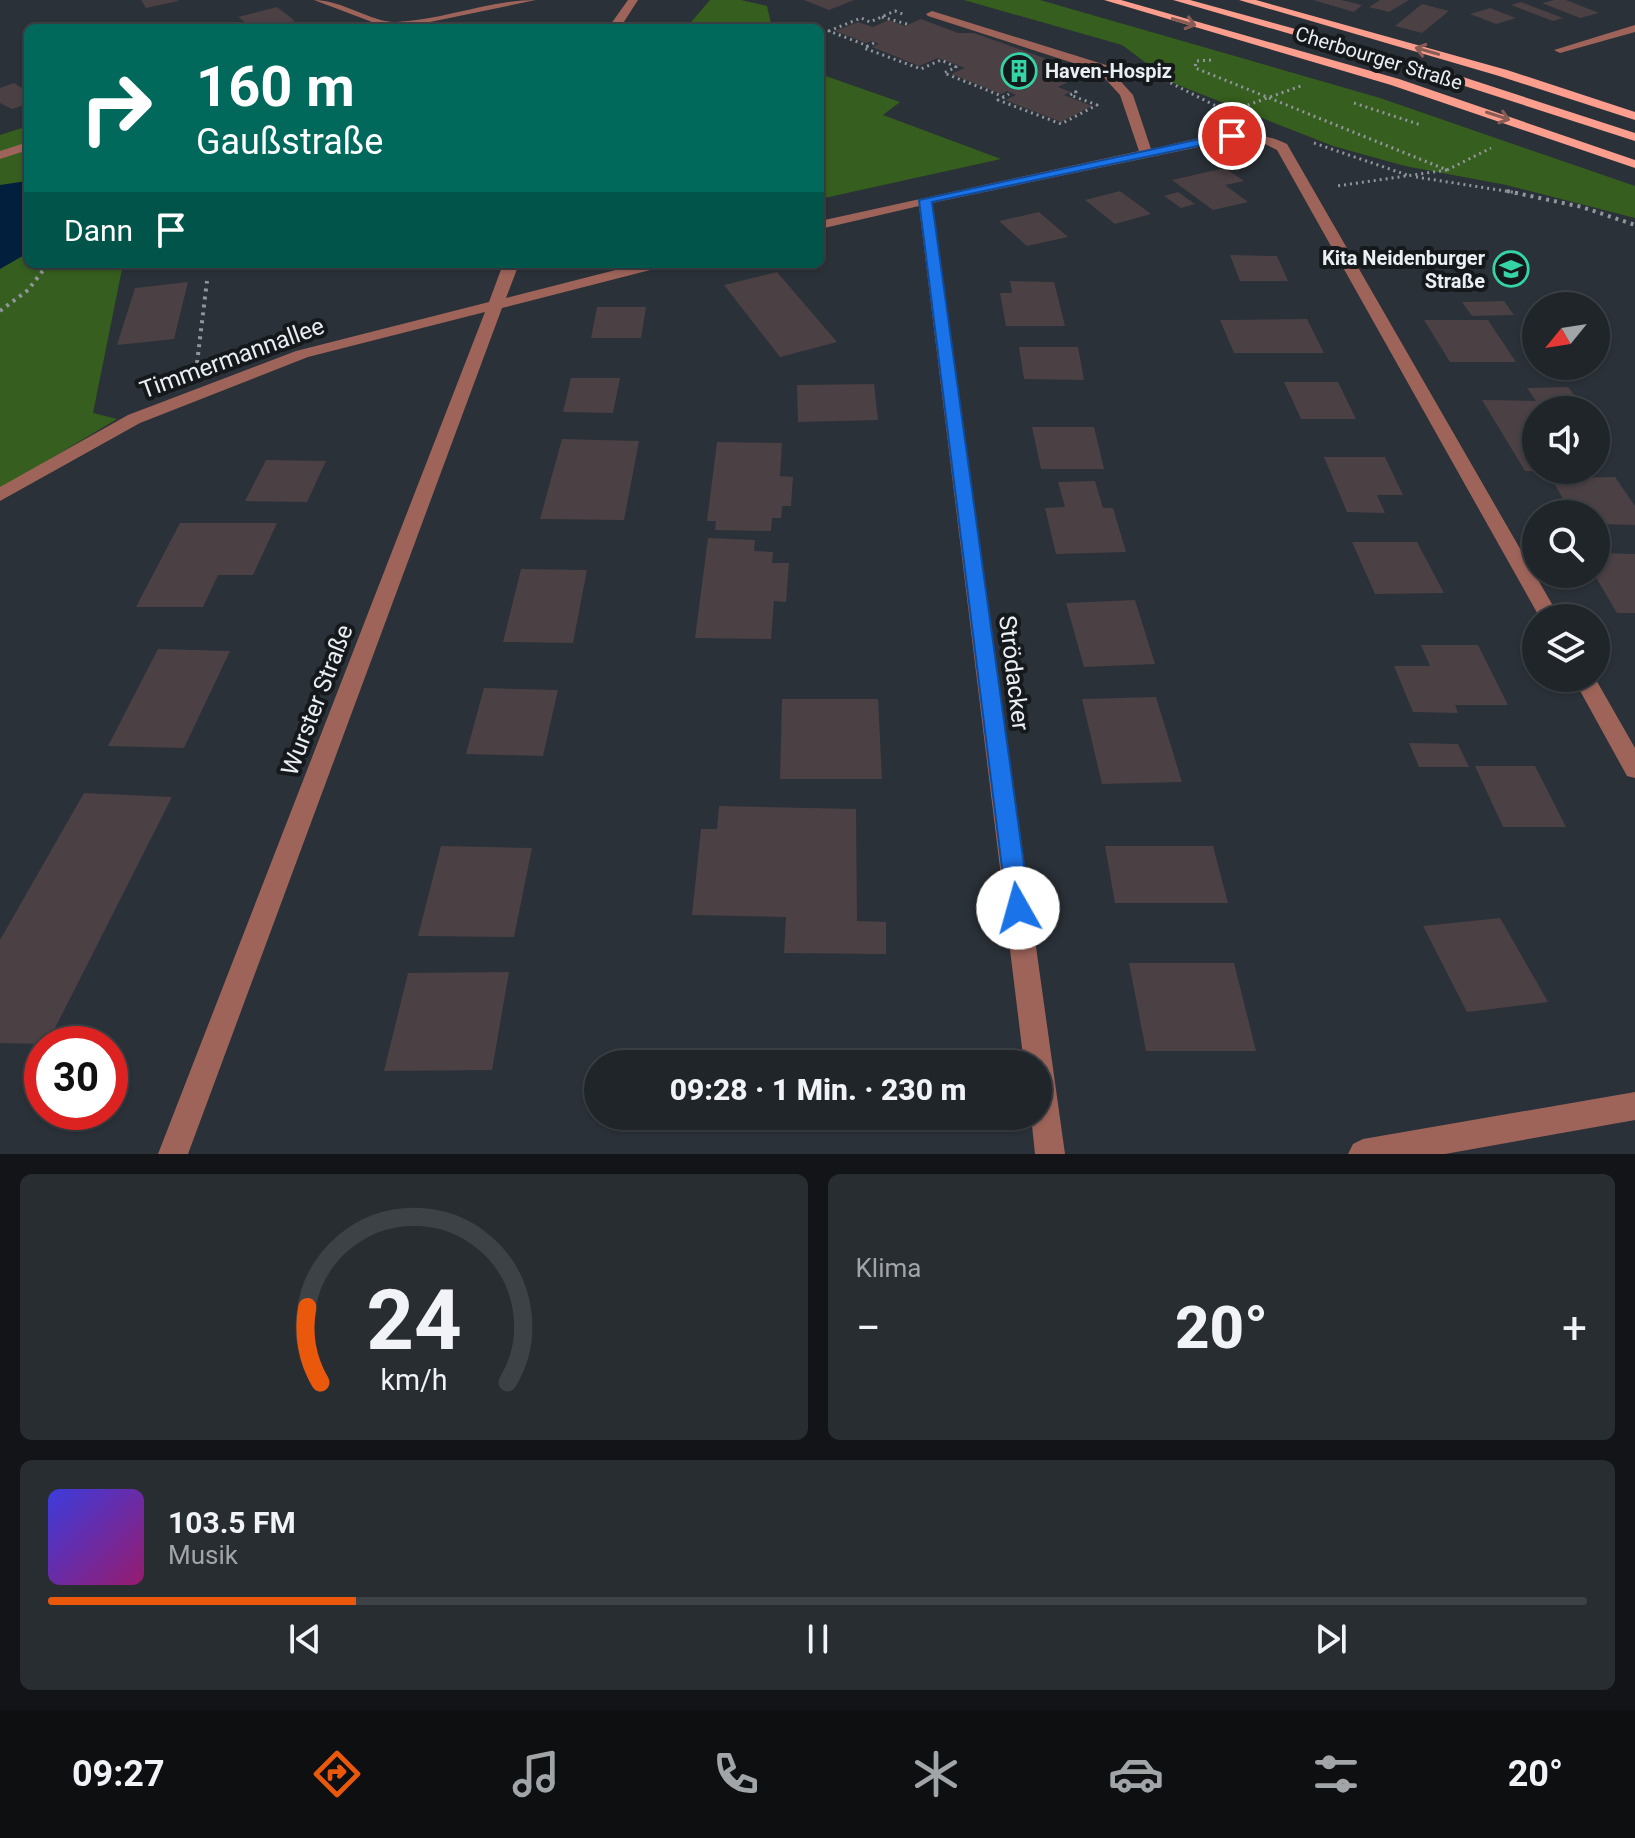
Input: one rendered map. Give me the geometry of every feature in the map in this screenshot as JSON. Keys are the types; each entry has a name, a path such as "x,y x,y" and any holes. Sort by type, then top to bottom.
{"main road":[{"name":"Cherbourger Straße","path":"1109,0 1395,82 1635,164"},
{"path":"1178,0 1422,68 1635,137"},
{"name":"Cherbourger Straße","path":"1244,0 1503,73 1635,116"}],"street":[{"path":"319,0 380,24"},
{"path":"404,24 531,0"},
{"path":"617,24 633,0"},
{"path":"932,14 1102,68 1119,80 1131,105 1146,154"},
{"path":"1560,50 1635,28"},
{"path":"824,224 1232,136 1261,137 1282,147 1542,604"},
{"path":"0,155 24,147"},
{"name":"Strödacker","path":"925,200 1050,1154"},
{"name":"Wurster Straße","path":"173,1154 509,268"},
{"name":"Timmermannallee","path":"0,495 106,433 302,354 640,268"},
{"path":"1592,692 1635,769"},
{"path":"1363,1154 1635,1106"}],"path":[{"path":"868,46 829,31 861,18 870,22 895,11 918,20"},
{"path":"881,17 904,25 932,14"},
{"path":"874,43 864,48 921,69 941,60 956,67 944,73 1004,97"},
{"path":"1222,61 1196,61 1195,68 1265,99 1447,170"},
{"path":"1009,94 998,100 1061,124 1097,105 1070,95 1076,92 1066,89 1102,68"},
{"path":"1246,105 1301,86 1288,82"},
{"path":"1347,101 1423,126"},
{"path":"1307,190 1447,170 1491,148 1480,144"},
{"path":"0,311 28,290 45,268"},
{"path":"193,396 207,281"}],"green space":[{"path":"710,0 741,0 767,6 771,24 689,24"},
{"path":"964,0 1040,0 1380,98 1635,186 1635,218 1506,185 1405,166 1333,146 1173,83 1122,45"},
{"path":"824,75 900,102 883,115 1001,159 824,198"},
{"path":"24,127 24,268 122,268 93,413 117,419 0,489 0,135"}],"water":[{"path":"24,181 24,255 0,269 0,185"}],"building":[{"path":"141,0 178,0 178,1 146,8"},
{"path":"804,0 854,0 829,10"},
{"path":"1313,0 1341,0 1362,5 1354,12"},
{"path":"1380,0 1409,0 1389,12 1369,7"},
{"path":"1566,0 1599,13 1580,18 1542,3"},
{"path":"1521,2 1563,18 1553,21 1511,5"},
{"path":"1422,4 1449,11 1422,33 1395,26"},
{"path":"277,7 295,21 248,24 238,17"},
{"path":"1490,8 1516,18 1496,24 1470,14"},
{"name":"Haven-Hospiz","path":"921,19 958,33 974,33 1086,73 1058,87 1071,92 1064,95 1092,106 1061,122 1005,100 1016,95 1007,91 1001,94 951,74 965,68 938,58 919,66 872,47 879,44 866,43 835,31 858,22 873,27 889,20 905,26"},
{"path":"14,83 24,87 24,105 12,109 0,103 0,88"},
{"path":"1225,168 1244,181 1225,185 1248,202 1213,210 1172,180"},
{"path":"1120,191 1151,214 1115,224 1085,200"},
{"path":"1178,192 1195,204 1181,208 1164,196"},
{"path":"1039,212 1068,237 1027,246 999,221"},
{"path":"1230,255 1277,256 1288,281 1240,281"},
{"path":"777,272 837,342 780,357 724,285"},
{"path":"1010,281 1054,282 1065,326 1006,326 1000,293 1012,293"},
{"path":"188,282 174,339 117,345 135,288"},
{"path":"1504,301 1514,315 1472,316 1462,302"},
{"path":"597,307 646,307 641,338 591,338"},
{"path":"1307,319 1324,353 1234,353 1220,320"},
{"path":"1424,320 1488,320 1516,362 1450,362"},
{"path":"1019,347 1078,347 1084,380 1024,379"},
{"path":"571,378 620,378 613,413 563,412"},
{"path":"1284,382 1338,382 1356,419 1301,419"},
{"path":"874,384 878,420 798,422 797,385"},
{"path":"1568,387 1575,396 1533,396 1527,388"},
{"path":"1482,400 1522,401 1522,466"},
{"path":"1032,427 1094,427 1104,469 1041,469"},
{"path":"562,439 639,441 624,520 540,519"},
{"path":"717,442 782,443 780,476 793,477 791,506 782,506 781,518 772,518 771,531 715,530 716,521 707,521"},
{"path":"1324,457 1385,457 1403,495 1377,495 1385,513 1347,512"},
{"path":"266,460 326,461 307,502 245,501"},
{"path":"1610,477 1615,477 1635,506 1635,525 1610,524 1610,500 1564,500 1554,484 1610,484"},
{"path":"1095,481 1103,508 1113,508 1126,552 1056,554 1045,508 1065,507 1058,482"},
{"path":"180,523 277,523 253,575 218,575 203,607 136,607"},
{"path":"708,538 755,540 754,551 773,552 772,563 789,563 786,602 774,601 771,639 695,638"},
{"path":"1352,542 1417,542 1444,593 1375,594"},
{"path":"1610,553 1635,554 1635,613 1617,613 1602,588 1610,588"},
{"path":"521,569 587,570 573,643 503,642"},
{"path":"1135,600 1155,664 1084,667 1066,603"},
{"path":"1421,645 1478,645 1508,705 1455,705 1458,713 1413,712 1394,666 1430,666"},
{"path":"158,649 230,651 184,748 108,746"},
{"path":"484,688 558,690 543,756 466,754"},
{"path":"1156,697 1182,782 1102,784 1082,699"},
{"path":"782,699 878,699 882,779 780,779"},
{"path":"1409,743 1458,744 1469,767 1419,767"},
{"path":"1475,766 1535,766 1566,827 1503,827"},
{"path":"84,793 172,797 56,1026 24,1026 24,1044 0,1043 0,940"},
{"path":"719,806 856,809 857,921 886,922 886,954 784,953 786,917 692,915 701,829 717,829"},
{"path":"441,846 532,848 514,937 418,936"},
{"path":"1105,846 1213,846 1228,903 1115,903"},
{"path":"1500,918 1548,1002 1467,1012 1423,926"},
{"path":"1129,963 1234,963 1256,1051 1146,1051"},
{"path":"509,972 492,1070 384,1071 408,973"}],"place":[{"name":"Haven-Hospiz","path":"1019,71"},
{"name":"Kita Neidenburger Straße","path":"1511,269"}],"route":[{"path":"1018,908 925,200 1232,136"}]}
